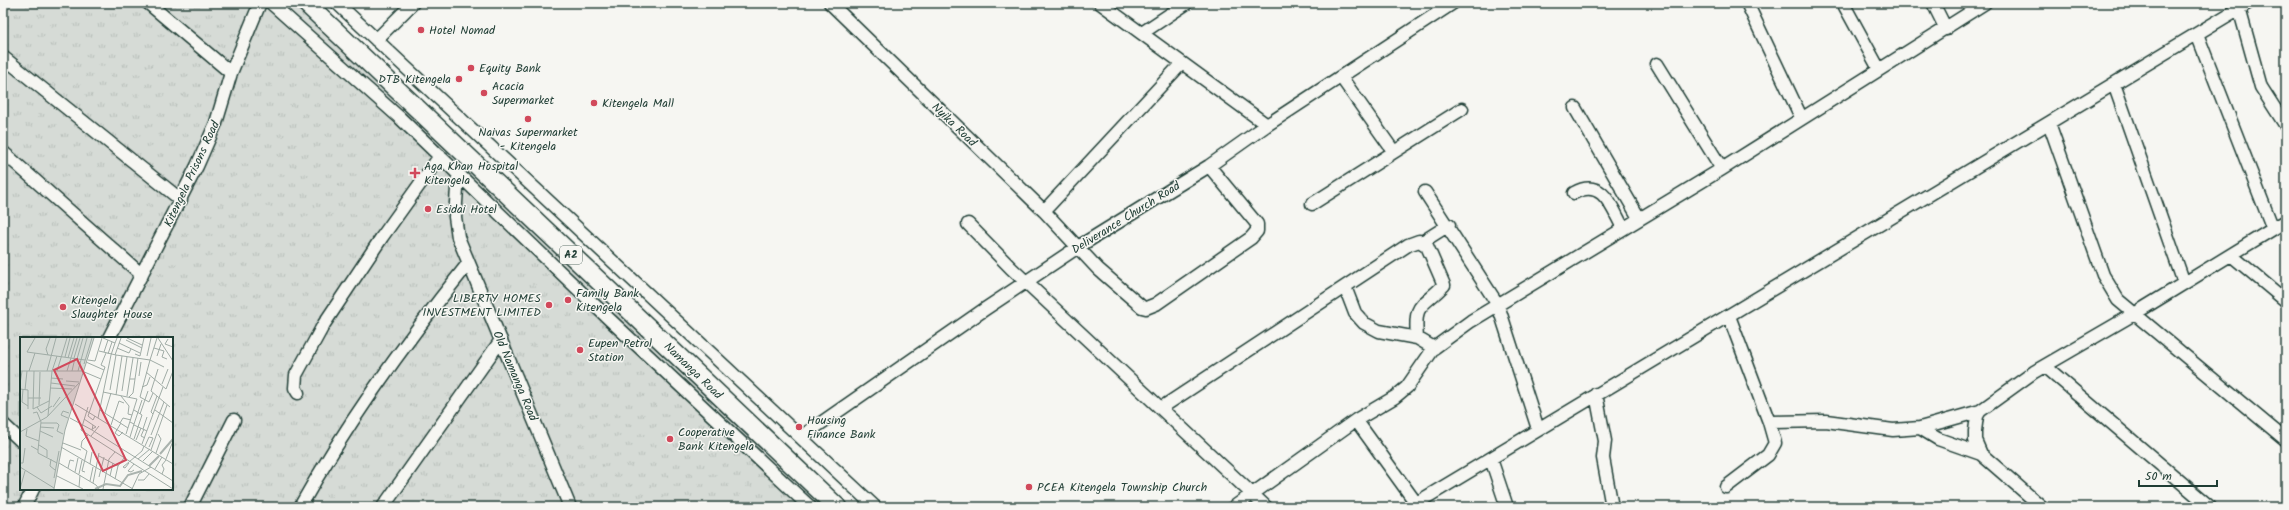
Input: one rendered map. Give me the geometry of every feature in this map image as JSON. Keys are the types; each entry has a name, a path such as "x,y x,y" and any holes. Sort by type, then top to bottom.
{"highway":[{"name":"Namanga Road","path":"306,3 772,447 837,507"}],"street":[{"path":"148,3 231,72"},
{"name":"Kitengela Prisons Road","path":"110,337 181,200 216,123 231,72 260,3"},
{"path":"272,3 320,44 440,156 810,507"},
{"path":"337,3 875,507"},
{"path":"376,40 413,3"},
{"name":"Nyika Road","path":"830,3 1044,211 1137,305 1146,308 1156,304 1251,238 1257,231 1257,224 1209,166"},
{"path":"1100,3 1267,125"},
{"path":"1142,33 1188,3"},
{"name":"Deliverance Church Road","path":"801,437 984,309 1028,282 1078,247 1209,166 1267,125 1453,3"},
{"path":"1747,3 1801,117"},
{"path":"1844,3 1879,69"},
{"path":"1933,3 1946,29"},
{"path":"1234,507 1251,493 1356,420 1395,398 1407,387 1434,348 1472,321 1722,169 1801,117 1946,29 1985,3"},
{"path":"1356,420 1413,505 1491,460 1538,429 1729,316 2243,6 2261,87 2286,126"},
{"path":"2197,34 2273,229"},
{"path":"3,57 181,200"},
{"path":"1044,211 1182,63"},
{"path":"1657,64 1722,169"},
{"path":"1341,77 1394,152"},
{"path":"2114,84 2184,283"},
{"path":"1575,108 1640,218"},
{"path":"1312,204 1462,109"},
{"path":"2049,123 2103,275 2118,300 2286,440"},
{"path":"3,152 142,275"},
{"path":"298,393 295,382 306,354 382,237 440,156"},
{"name":"Old Namanga Road","path":"458,174 455,217 458,237 467,265 501,340 570,507"},
{"path":"1574,193 1582,189 1600,191 1605,195 1623,228"},
{"path":"1425,192 1449,225 1498,305 1538,429"},
{"path":"1769,422 1826,421 1893,430 1920,428 1980,411 2034,372 2046,367 2286,221"},
{"path":"968,224 996,253 1266,507"},
{"path":"1160,408 1233,358 1346,287 1408,245 1419,241 1422,242 1449,225"},
{"path":"1417,338 1416,319 1418,308 1444,285 1435,261 1427,246 1422,242"},
{"path":"2230,255 2286,301"},
{"path":"300,507 322,467 352,421 426,316 467,265"},
{"path":"1346,287 1355,313 1364,323 1379,330 1417,338 1434,348"},
{"path":"1726,487 1773,449 1775,443 1769,422 1729,316"},
{"path":"641,348 652,332"},
{"path":"384,507 501,340"},
{"path":"2046,367 2210,507"},
{"path":"1596,394 1605,441 1603,458 1612,507"},
{"path":"1980,411 1977,416 1975,436 1981,454"},
{"path":"190,507 234,420"},
{"path":"3,424 20,440"},
{"path":"1920,428 1938,439 1981,454 2042,507"},
{"path":"760,461 772,447"},
{"path":"1491,460 1507,507"},
{"path":"24,507 32,490"}],"green space":[{"path":"3,3 306,3 837,507 3,507"}],"place":[{"name":"Hotel Nomad","path":"421,30"},
{"name":"Equity Bank","path":"471,68"},
{"name":"DTB Kitengela","path":"459,79"},
{"name":"Acacia Supermarket","path":"484,93"},
{"name":"Kitengela Mall","path":"594,103"},
{"name":"Naivas Supermarket - Kitengela","path":"528,119"},
{"name":"Aga Khan Hospital Kitengela","path":"415,173"},
{"name":"Esidai Hotel","path":"428,209"},
{"name":"Family Bank Kitengela","path":"568,300"},
{"name":"LIBERTY HOMES INVESTMENT LIMITED","path":"549,305"},
{"name":"Kitengela Slaughter House","path":"63,307"},
{"name":"Eupen Petrol Station","path":"580,350"},
{"name":"Housing Finance Bank","path":"799,427"},
{"name":"Cooperative Bank Kitengela","path":"670,439"},
{"name":"PCEA Kitengela Township Church","path":"1029,487"}]}
